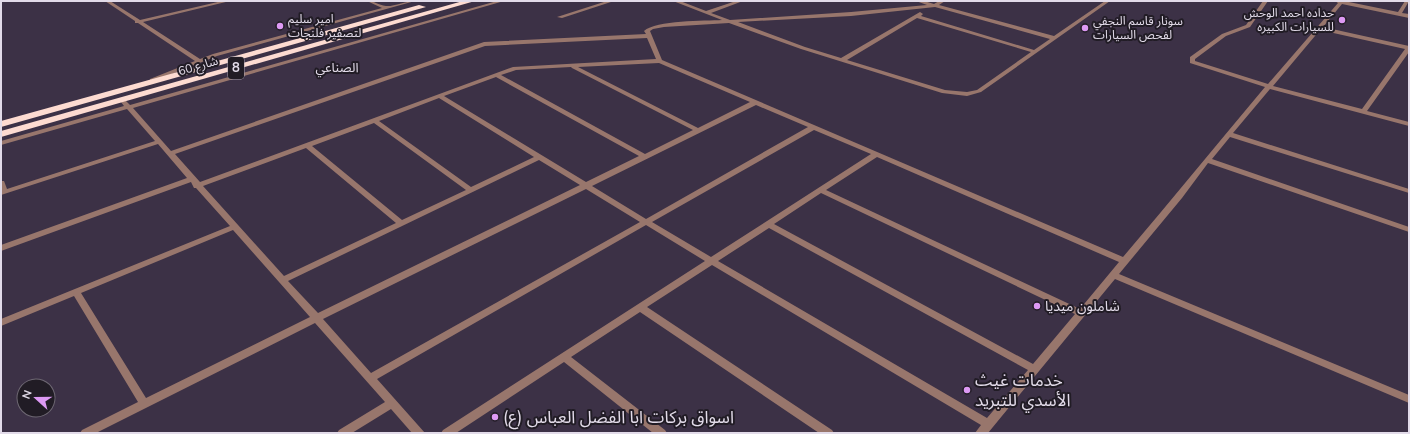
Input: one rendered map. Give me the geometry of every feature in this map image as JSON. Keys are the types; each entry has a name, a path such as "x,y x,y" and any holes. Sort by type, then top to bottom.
{"highway":[{"name":"شارع 60","path":"1,124 268,48 442,1"},
{"name":"شارع 60","path":"1,134 124,103 269,63 471,1"}],"street":[{"path":"106,1 198,60"},
{"path":"137,22 228,1"},
{"path":"369,1 386,8"},
{"path":"134,87 198,60 413,1"},
{"path":"269,63 502,1"},
{"path":"560,17 612,1"},
{"path":"675,1 842,60 944,92 967,94 979,91 1108,1"},
{"path":"708,12 741,1"},
{"path":"918,1 1054,38"},
{"path":"842,60 943,1"},
{"path":"1266,1 1248,26 1224,35 1192,58 1192,62 1270,87 1409,124"},
{"path":"1399,14 1407,1"},
{"path":"981,433 1125,261 1206,160 1320,28 1339,2 1409,16"},
{"path":"660,61 648,36 648,30 654,27 851,14 934,6"},
{"path":"916,16 1035,52"},
{"path":"1320,28 1409,48 1363,112"},
{"path":"169,154 484,44 648,36"},
{"path":"1,248 307,145 515,68 660,61 1125,261"},
{"path":"573,66 698,130"},
{"path":"496,75 644,156"},
{"path":"439,96 538,158 988,424"},
{"path":"86,433 585,185 756,102"},
{"path":"1,143 124,103 419,433"},
{"path":"374,120 471,190"},
{"path":"370,378 814,127"},
{"path":"1230,134 1409,191"},
{"path":"1,183 3,193 158,142"},
{"path":"307,145 401,223"},
{"path":"447,433 876,154"},
{"path":"282,280 538,158"},
{"path":"1206,160 1409,230"},
{"path":"821,190 1081,313"},
{"path":"768,224 1034,369"},
{"path":"1,323 234,227"},
{"path":"1113,275 1409,399"},
{"path":"76,292 144,404"},
{"path":"640,308 828,433"},
{"path":"564,357 661,433"},
{"path":"342,433 392,403"}],"place":[{"name":"حداده احمد الوحش للسيارات الكبيره","path":"1342,20"},
{"name":"امير سليم لتصفير فلنجات","path":"280,26"},
{"name":"سونار قاسم النجفي لفحص السيارات","path":"1085,28"},
{"name":"شاملون ميديا","path":"1037,306"},
{"name":"خدمات غيث الأسدي للتبريد","path":"967,390"},
{"name":"اسواق بركات ابا الفضل العباس (ع)","path":"495,417"}],"district":[{"name":"الصناعي","path":"337,68"}]}
